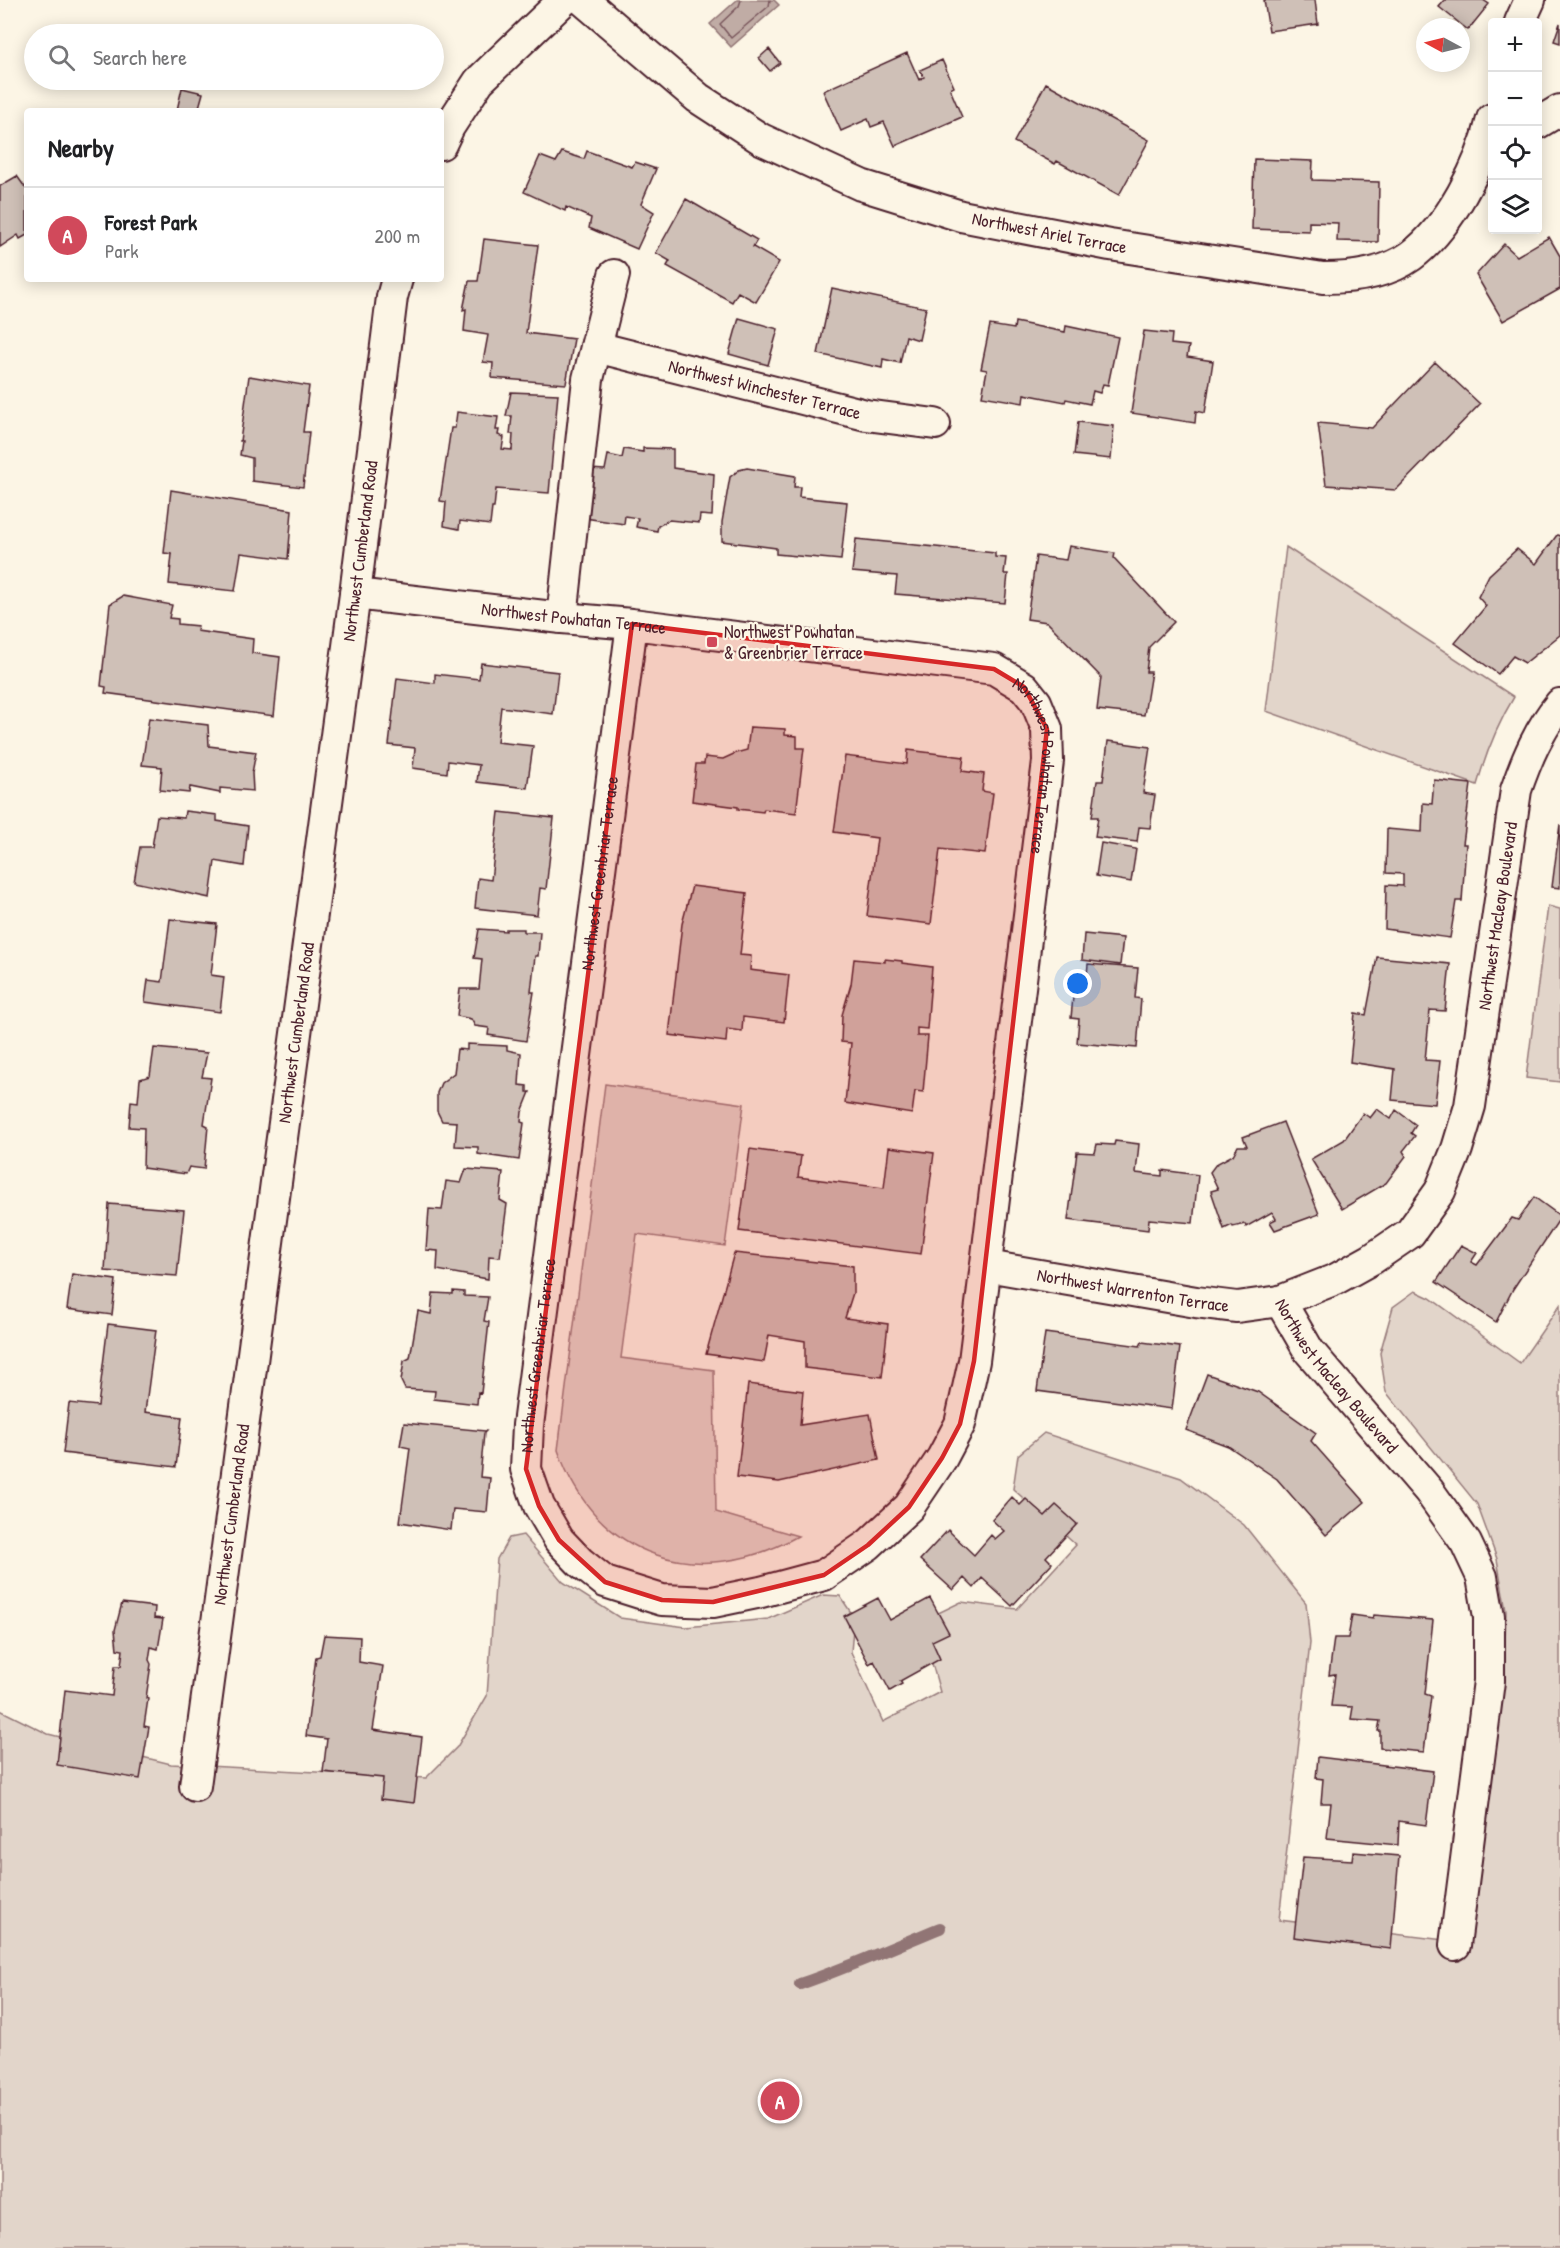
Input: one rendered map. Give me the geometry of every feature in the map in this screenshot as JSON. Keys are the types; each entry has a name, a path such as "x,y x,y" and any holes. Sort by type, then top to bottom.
{"street":[{"path":"444,138 479,81 564,0"},
{"name":"Northwest Ariel Terrace","path":"583,0 698,98 761,139 861,185 962,216 1110,245 1323,278 1347,278 1366,274 1388,268 1411,256 1453,209 1479,161 1488,138"},
{"path":"1522,18 1530,0"},
{"path":"1542,121 1560,110"},
{"path":"562,618 588,379 614,275"},
{"name":"Northwest Cumberland Road","path":"195,1786 355,594 392,297 396,282"},
{"name":"Northwest Winchester Terrace","path":"596,346 866,416 935,424"},
{"name":"Northwest Powhatan Terrace","path":"355,594 632,624 994,669 1024,687 1035,702 1047,729 1048,761 987,1266"},
{"name":"Northwest Greenbriar Terrace","path":"632,624 528,1425 526,1470 539,1506 559,1540 580,1562 605,1582 662,1600 713,1602 824,1575 868,1545 909,1507 942,1458 960,1424 974,1361 987,1266"},
{"name":"Northwest Macleay Boulevard","path":"1455,1945 1488,1681 1489,1617 1482,1577 1466,1543 1429,1491 1309,1351 1280,1301 1336,1279 1372,1259 1410,1233 1440,1191 1457,1149 1470,1106 1516,790 1529,751 1547,720 1560,704"},
{"name":"Northwest Warrenton Terrace","path":"987,1266 1227,1306 1237,1307 1280,1301"}],"highlighted area":[{"path":"632,624 994,669 1024,687 1047,729 974,1361 960,1424 942,1458 909,1507 868,1545 824,1575 713,1602 662,1600 605,1582 559,1540 539,1506 526,1469"}],"shaded area":[{"path":"1286,547 1514,697 1502,718 1477,785 1266,711"},
{"path":"1548,906 1560,909 1560,1082 1526,1078"},
{"path":"605,1084 744,1104 725,1246 637,1234 621,1358 714,1370 716,1512 798,1536 761,1553 724,1561 689,1562 655,1554 625,1540 598,1517 575,1487 558,1450"},
{"path":"1415,1291 1430,1298 1520,1363 1560,1305 1560,2248 0,2248 0,1710 48,1734 171,1764 426,1778 457,1747 487,1696 497,1559 509,1538 523,1535 563,1582 620,1618 686,1627 768,1619 823,1595 840,1596 854,1617 851,1652 883,1722 940,1692 925,1638 934,1615 961,1602 1017,1609 1076,1545 1013,1489 1018,1455 1044,1433 1181,1478 1244,1525 1306,1603 1310,1643 1279,1920 1469,1943 1504,1677 1506,1611 1497,1559 1477,1504 1386,1392 1380,1353 1393,1307"}],"water":[{"path":"737,0 774,0 779,5 731,47 710,24"}],"building":[{"path":"1264,0 1315,0 1318,24 1269,31"},
{"path":"1445,0 1483,0 1489,4 1470,28 1470,18 1453,18 1439,7"},
{"path":"1560,23 1560,43 1554,41"},
{"path":"769,49 780,63 770,71 759,58"},
{"path":"907,53 919,80 924,77 920,70 942,60 954,87 950,89 962,117 895,146 884,122 871,127 868,119 841,131 823,91"},
{"path":"1046,83 1149,140 1119,195 1057,161 1055,164 1014,142"},
{"path":"182,90 203,93 199,108 177,108"},
{"path":"587,151 632,167 635,162 656,169 641,204 654,212 637,249 589,228 591,218 566,207 565,211 524,192 540,156 556,162 562,152 584,159"},
{"path":"1254,159 1313,161 1312,180 1379,182 1378,242 1337,241 1338,223 1309,222 1309,231 1252,229"},
{"path":"17,176 24,186 24,237 20,239 18,235 0,247 0,186"},
{"path":"686,199 757,240 753,247 779,262 756,302 738,292 732,302 667,266 670,261 656,253"},
{"path":"1549,237 1560,256 1560,289 1503,321 1476,275 1504,244 1517,256"},
{"path":"484,239 538,245 526,333 574,339 566,384 492,378 493,363 483,362 488,335 464,331 466,309 463,310 469,281 478,281"},
{"path":"832,288 926,308 919,340 906,336 900,363 883,359 882,368 818,354"},
{"path":"739,318 778,329 768,365 729,354"},
{"path":"1015,322 1065,332 1066,326 1118,337 1108,385 1103,384 1100,393 1093,391 1090,404 1024,394 1023,403 982,396 987,370 981,369 990,325 1014,329"},
{"path":"1144,331 1172,334 1171,344 1189,346 1187,357 1213,361 1205,413 1196,411 1195,423 1131,413"},
{"path":"1435,362 1480,404 1396,490 1326,485 1318,423 1372,428"},
{"path":"249,376 309,386 303,432 309,432 303,487 252,481 252,458 240,455"},
{"path":"511,392 558,394 549,493 496,489 490,525 460,521 459,529 444,526 446,502 440,501 451,428 455,428 457,412 498,417 496,430 499,430 498,435 504,437 502,449 512,450 513,434 510,434 512,416 506,416"},
{"path":"1078,422 1114,426 1111,459 1074,455"},
{"path":"643,448 673,449 673,468 714,474 712,516 700,515 699,523 669,520 658,526 657,531 636,527 638,518 625,516 624,524 585,518 590,469 605,470 608,455 622,458 624,449 643,452"},
{"path":"747,468 795,476 794,487 800,487 799,497 847,502 841,560 776,554 776,548 722,541 722,522 730,477 739,470"},
{"path":"171,490 292,510 288,559 241,553 235,591 169,584 172,554 164,553"},
{"path":"1557,535 1560,536 1560,635 1525,663 1513,656 1498,674 1455,643 1486,606 1478,597 1489,575 1517,549 1536,564"},
{"path":"856,539 995,553 995,557 1006,558 1004,574 1008,574 1005,603 895,594 897,576 852,572"},
{"path":"1069,546 1115,553 1114,558 1174,622 1149,647 1146,672 1151,672 1144,715 1097,710 1101,677 1047,622 1027,619 1036,556 1066,560"},
{"path":"123,596 172,605 169,618 178,619 178,624 198,626 197,631 253,639 252,653 280,657 274,716 105,693 106,687 101,686 110,604"},
{"path":"481,663 558,672 553,714 501,707 497,742 533,746 527,788 477,782 479,765 448,761 447,773 413,768 415,748 389,745 397,678 435,683 435,674 479,679"},
{"path":"149,718 208,725 209,746 256,752 252,773 253,791 220,788 220,793 190,787 189,793 160,790 162,767 142,765"},
{"path":"750,727 785,729 785,735 797,736 797,748 804,748 796,813 764,809 763,812 692,801 696,764 704,764 705,757 723,759 747,750"},
{"path":"1108,741 1150,747 1143,793 1155,795 1150,828 1139,827 1137,842 1095,837 1098,817 1092,817 1097,781 1103,781"},
{"path":"908,750 964,757 962,771 984,774 982,791 993,793 985,854 940,849 931,924 867,916 877,838 834,832 845,756 907,764"},
{"path":"1434,780 1471,784 1463,844 1466,844 1462,901 1456,901 1450,938 1385,929 1386,885 1403,886 1403,874 1386,873 1387,829 1422,832 1423,803 1432,804"},
{"path":"185,811 217,815 217,821 248,826 244,866 215,861 210,898 134,882 140,847 152,847 157,816 184,818"},
{"path":"499,812 554,818 546,889 540,888 537,915 475,908 478,878 491,880"},
{"path":"1560,824 1560,888 1552,887"},
{"path":"1101,843 1136,849 1131,882 1096,876"},
{"path":"692,886 747,893 740,955 751,956 750,970 789,975 784,1022 743,1017 742,1031 727,1029 726,1042 669,1035 682,924"},
{"path":"170,919 217,924 211,975 224,977 220,1012 145,1002 148,980 162,982"},
{"path":"479,929 506,931 506,929 524,929 524,932 540,932 538,956 535,956 531,992 534,992 526,1041 488,1035 489,1028 475,1026 471,1019 457,1016 460,989 479,989 482,959 474,958"},
{"path":"1084,934 1123,938 1120,965 1082,960"},
{"path":"1377,957 1450,964 1445,1011 1430,1010 1425,1060 1440,1061 1435,1104 1392,1100 1395,1069 1350,1062 1355,1013 1366,1015"},
{"path":"854,959 885,962 885,959 932,967 927,1029 917,1028 917,1036 928,1036 923,1092 915,1091 912,1114 845,1103 851,1043 841,1042 842,1015 851,984"},
{"path":"1088,964 1138,968 1135,998 1141,999 1137,1048 1077,1043 1079,1019 1071,1018 1074,986 1086,987"},
{"path":"467,1044 507,1046 507,1050 521,1053 519,1085 527,1086 527,1092 530,1092 522,1112 521,1122 524,1123 519,1160 478,1154 478,1147 455,1146 457,1122 442,1121 437,1111 437,1093 441,1083 454,1073 457,1049 467,1050"},
{"path":"154,1048 207,1053 202,1077 211,1078 204,1124 208,1126 204,1169 189,1167 186,1174 143,1168 144,1128 129,1127 131,1101 138,1102 140,1079 150,1076"},
{"path":"1377,1109 1391,1119 1396,1110 1416,1125 1411,1133 1415,1136 1403,1151 1406,1156 1386,1183 1342,1209 1311,1159 1344,1140 1363,1113 1370,1118"},
{"path":"1283,1122 1319,1214 1275,1230 1270,1222 1276,1219 1272,1212 1246,1227 1245,1224 1233,1227 1232,1225 1224,1229 1211,1191 1218,1189 1210,1172 1216,1164 1233,1155 1238,1146 1247,1146 1243,1137"},
{"path":"1115,1141 1139,1144 1136,1173 1162,1176 1162,1170 1198,1175 1193,1223 1149,1219 1148,1230 1068,1220 1077,1152 1095,1153 1097,1144 1114,1145"},
{"path":"889,1147 934,1153 921,1254 739,1231 750,1149 801,1156 798,1177 884,1188"},
{"path":"466,1169 503,1172 500,1200 507,1204 500,1257 489,1256 488,1279 437,1270 438,1251 426,1250 429,1209 442,1210 446,1181 461,1183"},
{"path":"1534,1197 1560,1218 1513,1289 1496,1322 1436,1282 1461,1245 1477,1253 1471,1262 1477,1265 1512,1218 1518,1220"},
{"path":"109,1204 184,1210 177,1276 105,1271"},
{"path":"734,1253 853,1266 853,1293 845,1318 888,1324 882,1377 805,1368 805,1341 769,1335 764,1362 706,1354"},
{"path":"72,1274 116,1280 112,1315 67,1309"},
{"path":"453,1291 464,1292 464,1296 488,1297 484,1321 489,1322 481,1393 478,1392 477,1404 434,1399 435,1391 405,1389 401,1381 404,1361 410,1358 418,1311 431,1314 433,1293 453,1294"},
{"path":"108,1324 156,1330 145,1412 182,1417 176,1467 63,1453 69,1403 98,1406"},
{"path":"1045,1333 1140,1346 1142,1342 1180,1347 1172,1409 1037,1391"},
{"path":"1207,1374 1258,1392 1316,1433 1311,1441 1365,1502 1326,1535 1277,1479 1228,1446 1186,1430"},
{"path":"748,1384 803,1391 800,1425 870,1414 879,1460 779,1482 737,1477"},
{"path":"404,1423 486,1431 480,1477 490,1478 487,1512 453,1509 451,1530 400,1522 410,1448 400,1446"},
{"path":"1012,1497 1020,1505 1026,1499 1045,1516 1056,1505 1077,1524 1046,1557 1052,1563 1012,1606 982,1578 974,1588 964,1578 953,1590 920,1560 948,1530 974,1555 991,1535 995,1539 1004,1531 992,1520"},
{"path":"878,1598 890,1620 930,1598 949,1633 932,1641 940,1659 900,1681 902,1684 890,1691 874,1661 869,1664 844,1616"},
{"path":"122,1603 155,1607 154,1618 163,1619 158,1649 151,1647 149,1660 151,1664 144,1726 149,1727 140,1779 57,1765 65,1690 112,1696 115,1666 121,1666 123,1650 117,1649 115,1630"},
{"path":"1352,1615 1433,1620 1425,1694 1431,1696 1424,1752 1380,1748 1380,1731 1378,1731 1380,1721 1351,1719 1353,1707 1331,1706 1335,1674 1329,1675 1334,1638 1348,1638"},
{"path":"324,1635 360,1637 359,1662 383,1666 373,1730 422,1737 414,1803 381,1799 383,1778 323,1772 327,1739 306,1736 316,1657 320,1656"},
{"path":"1318,1757 1433,1771 1426,1825 1399,1821 1398,1845 1327,1838 1331,1803 1321,1803 1323,1779 1316,1778"},
{"path":"1353,1852 1399,1856 1391,1949 1294,1937 1303,1857 1352,1860"}],"waterway":[{"path":"800,1984 940,1928"}],"place":[{"name":"Northwest Powhatan & Greenbrier Terrace","path":"712,642"},
{"name":"Forest Park","path":"780,2101"}]}
